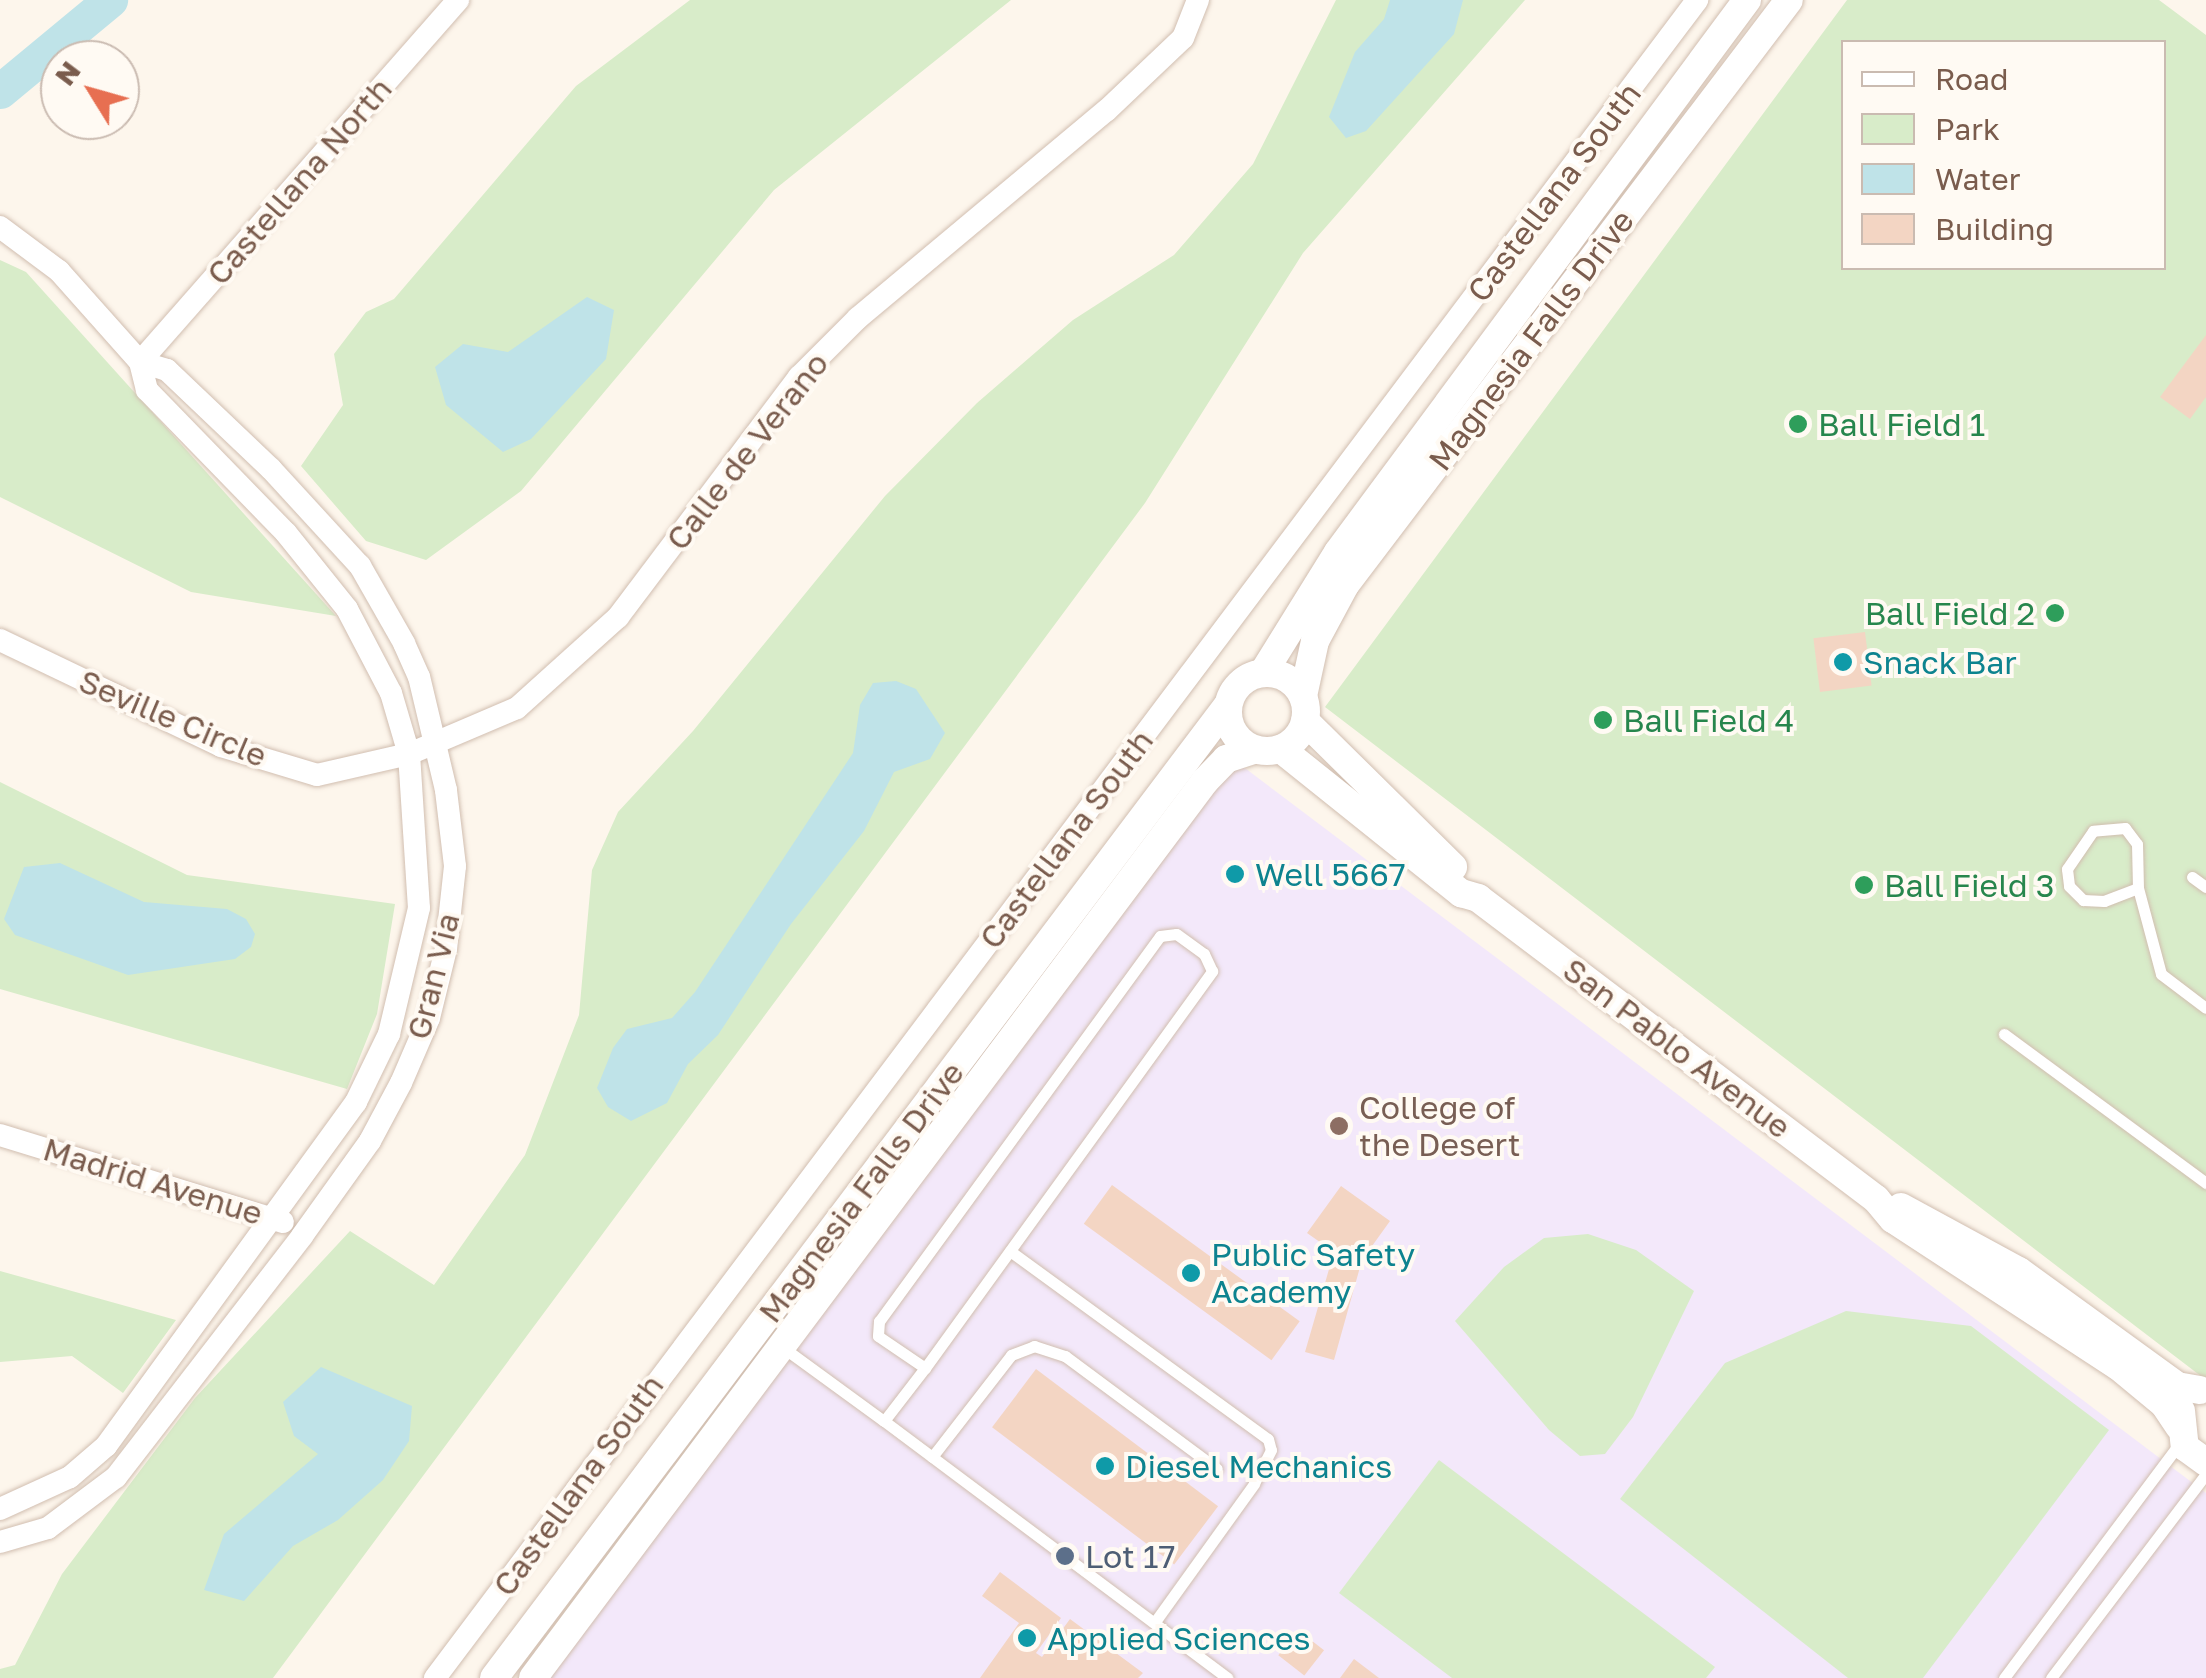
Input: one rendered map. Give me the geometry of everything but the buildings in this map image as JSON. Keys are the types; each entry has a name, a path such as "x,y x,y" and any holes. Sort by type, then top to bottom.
{"street":[{"name":"Castellana North","path":"140,362 458,0"},
{"name":"Calle de Verano","path":"408,754 517,708 618,618 799,377 858,318 1106,110 1182,38 1198,0"},
{"name":"Castellana South","path":"436,1678 1697,0"},
{"name":"Magnesia Falls Drive","path":"1263,672 1338,552 1747,0"},
{"name":"Magnesia Falls Drive","path":"1304,708 1315,641 1345,585 1788,0"},
{"name":"Gran Via","path":"0,227 59,270 140,362 147,390 286,533 348,609 391,693 408,754 419,908 389,1034 356,1102 106,1446 54,1486 0,1509"},
{"name":"Gran Via","path":"0,1542 48,1528 116,1477 302,1236 370,1142 430,1018 446,949 454,866 435,743 419,677 360,566 167,370 140,362"},
{"name":"Seville Circle","path":"0,640 221,746 317,776 408,754"},
{"path":"1263,672 1287,678 1304,708 1267,749 1232,733 1227,706 1240,682 1263,672"},
{"name":"Magnesia Falls Drive","path":"494,1678 1227,706"},
{"name":"San Pablo Avenue","path":"1304,708 1478,898 1876,1198 2019,1271 2177,1386 2203,1389"},
{"name":"Magnesia Falls Drive","path":"533,1678 1204,781 1226,759 1267,749"},
{"name":"San Pablo Avenue","path":"1267,749 1461,893 1478,898"},
{"name":"Madrid Avenue","path":"0,1135 274,1216 302,1236"},
{"name":"San Pablo Avenue","path":"1876,1198 1893,1219 1970,1273 2118,1366 2164,1404 2180,1433 2206,1462"},
{"path":"2180,1433 2182,1409 2203,1389"}],"lane":[{"path":"2138,888 2104,901 2083,900 2068,886 2066,868 2092,831 2125,828 2137,844 2138,888 2161,974 2206,1008"},
{"path":"2192,877 2206,887"},
{"path":"884,1421 925,1368 1212,971 1204,954 1176,934 1160,936 879,1321 878,1336 925,1368"},
{"path":"2004,1034 2206,1183"},
{"path":"1010,1250 1268,1439 1271,1450 1254,1484 1154,1623"},
{"path":"781,1346 1227,1678"},
{"path":"932,1457 1011,1355 1034,1346 1065,1356 1216,1469"},
{"path":"2004,1678 2180,1433"},
{"path":"2051,1678 2206,1474"}],"shaded area":[{"name":"College of the Desert","path":"1233,759 2206,1493 2206,1678 546,1678"}],"green space":[{"path":"690,0 1011,0 774,190 521,491 426,560 366,541 301,466 343,405 334,354 366,312 394,299 576,86"},
{"path":"1336,0 1525,0 1303,253 1145,503 273,1678 0,1678 0,1669 15,1665 62,1574 195,1398 350,1231 434,1285 525,1155 579,1015 592,870 618,812 693,731 885,496 977,403 1073,320 1174,255 1253,164"},
{"path":"1847,0 2159,0 2206,35 2206,1380 1325,707"},
{"path":"0,260 26,272 336,616 191,592 0,497"},
{"path":"0,782 187,875 395,904 377,1014 347,1089 0,989"},
{"path":"1588,1234 1636,1250 1694,1291 1633,1417 1605,1454 1580,1456 1549,1430 1455,1321 1504,1267 1544,1238"},
{"path":"0,1271 176,1320 123,1393 72,1356 0,1362"},
{"path":"1846,1311 1971,1326 2109,1430 1923,1678 1848,1678 1620,1499 1725,1363"},
{"path":"1439,1460 1715,1667 1706,1678 1452,1678 1339,1593"}],"water":[{"path":"1390,0 1463,0 1454,34 1366,131 1346,138 1329,117 1355,52 1384,19"},
{"path":"587,297 614,310 606,359 531,439 503,452 446,405 435,367 463,344 508,352"},
{"path":"896,681 916,689 945,733 930,759 894,772 864,831 791,924 718,1035 688,1064 667,1103 631,1121 608,1107 597,1088 613,1048 627,1029 672,1018 695,992 853,753 860,705 873,683"},
{"path":"60,863 144,902 227,909 246,919 255,934 251,947 235,959 128,975 15,935 4,919 24,867"},
{"path":"321,1367 412,1406 409,1441 383,1480 338,1520 293,1546 244,1601 204,1590 224,1534 318,1454 294,1436 283,1402"}],"waterway":[{"path":"0,91 110,0"}],"place":[{"name":"Ball Field 1","path":"1798,424"},
{"name":"Ball Field 2","path":"2055,613"},
{"name":"Snack Bar","path":"1843,662"},
{"name":"Ball Field 4","path":"1603,720"},
{"name":"Well 5667","path":"1235,874"},
{"name":"Ball Field 3","path":"1864,885"},
{"name":"College of the Desert","path":"1339,1126"},
{"name":"Public Safety Academy","path":"1191,1273"},
{"name":"Diesel Mechanics","path":"1105,1466"},
{"name":"Lot 17","path":"1065,1556"},
{"name":"Applied Sciences","path":"1027,1638"}]}
